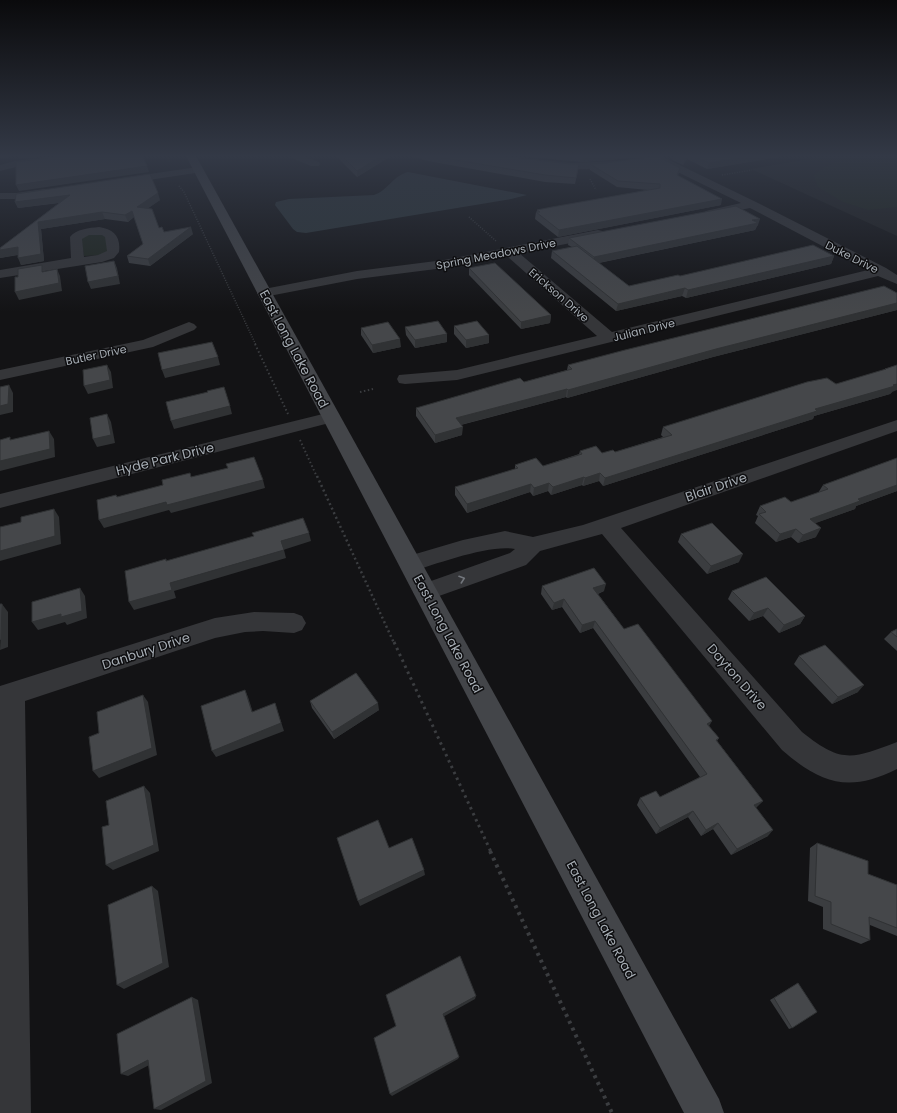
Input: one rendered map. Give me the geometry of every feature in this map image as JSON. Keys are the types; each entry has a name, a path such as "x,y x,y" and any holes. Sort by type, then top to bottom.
{"main road":[{"name":"East Long Lake Road","path":"218,208 705,1113"}],"street":[{"path":"696,215 732,208"},
{"name":"Duke Drive","path":"760,208 897,280"},
{"name":"Spring Meadows Drive","path":"264,293 357,274 437,265 610,232"},
{"name":"Erickson Drive","path":"509,251 609,338"},
{"path":"0,274 78,261"},
{"name":"Julian Drive","path":"406,379 457,375 881,271"},
{"name":"Butler Drive","path":"0,375 147,344 189,327"},
{"name":"Hyde Park Drive","path":"0,501 331,417"},
{"name":"Blair Drive","path":"410,564 463,548 505,539 533,545 606,525 897,425"},
{"name":"Dayton Drive","path":"606,525 800,749 815,759 846,770 859,770 897,755"},
{"name":"Blair Drive","path":"425,592 518,559 533,545"},
{"name":"Danbury Drive","path":"6,697 215,628 243,622 269,620 294,623"},
{"path":"6,697 12,1113"}],"path":[{"path":"191,208 289,417"},
{"path":"469,217 497,241"},
{"path":"360,392 374,388"},
{"path":"298,435 612,1113"}],"shaded area":[{"path":"277,208 457,208 306,233 297,232"},
{"path":"836,208 897,208 897,236"},
{"path":"862,208 888,208 868,210"},
{"path":"105,234 109,251 105,255 84,256 81,238 85,235"}],"building":[{"path":"53,208 152,209 159,228 162,227 164,232 191,227 148,259 127,256 143,244 132,211 125,215 102,212 38,222 41,254 18,258 18,247 0,250 0,248"},
{"path":"547,208 675,208 559,230 536,212 540,212 537,210"},
{"path":"726,208 740,208 760,219 752,220 758,223 594,257 569,238"},
{"path":"813,245 834,256 688,290 685,288 618,304 552,251 577,246 629,286 678,275 680,276"},
{"path":"114,261 118,276 88,282 85,266"},
{"path":"495,263 551,315 521,322 469,268"},
{"path":"42,265 42,272 57,269 59,283 15,292 15,277 18,277 18,269"},
{"path":"884,286 897,293 897,303 456,418 463,427 435,435 416,408 520,378 524,382 572,369 568,365 625,350"},
{"path":"438,321 447,334 415,340 405,327"},
{"path":"477,321 489,335 466,340 454,326"},
{"path":"388,322 400,339 372,345 361,328"},
{"path":"212,342 218,357 162,370 158,353"},
{"path":"107,365 110,380 84,386 83,370"},
{"path":"897,365 897,384 893,385 895,386 815,409 817,411 605,478 600,473 553,487 549,483 534,488 531,484 467,504 455,487 518,468 515,465 536,458 543,466 582,454 580,451 596,446 602,453 613,450 615,452 672,435 663,427 807,382 827,378 836,384"},
{"path":"9,385 8,404 0,406 0,387"},
{"path":"224,387 230,406 171,421 166,402"},
{"path":"107,414 111,435 93,439 90,418"},
{"path":"49,431 50,449 0,461 0,440 10,437 10,440"},
{"path":"254,457 263,480 167,505 166,502 99,520 97,500 116,495 117,497 163,485 162,480 190,473 191,477 228,468 226,464"},
{"path":"897,458 897,485 858,499 860,501 810,519 821,528 803,535 796,529 780,534 759,514 766,512 760,506 785,497 791,502 828,489 823,485"},
{"path":"54,509 55,536 0,551 0,527 21,522 21,517"},
{"path":"303,518 309,533 281,541 284,550 170,583 172,590 129,602 125,571 254,536 252,533"},
{"path":"712,523 743,554 711,566 681,534"},
{"path":"594,568 606,584 593,588 624,629 638,624 712,721 707,724 719,738 716,740 763,801 754,805 773,830 737,849 718,823 706,830 693,811 660,828 640,798 656,791 660,797 707,774 595,621 582,625 564,599 554,603 542,586"},
{"path":"766,577 805,616 784,625 768,608 754,613 732,591"},
{"path":"80,588 82,611 61,617 61,614 32,622 32,602"},
{"path":"0,604 2,604 0,640"},
{"path":"897,629 897,637 891,632"},
{"path":"825,645 864,685 838,697 799,656"},
{"path":"356,673 378,703 332,732 310,701"},
{"path":"245,690 252,712 275,703 281,723 212,751 201,706"},
{"path":"143,695 152,748 93,771 89,737 99,733 97,712"},
{"path":"144,786 154,845 106,865 102,827 109,825 106,801"},
{"path":"378,820 389,848 412,838 424,870 358,901 337,838"},
{"path":"817,843 868,861 868,874 897,885 897,928 869,917 870,940 831,924 831,902 815,896"},
{"path":"152,886 163,963 117,985 108,905"},
{"path":"460,956 476,996 443,1014 459,1057 390,1094 374,1038 396,1026 386,995"},
{"path":"798,983 817,1012 792,1028 774,998"},
{"path":"192,997 206,1081 154,1109 148,1060 121,1074 117,1034"}]}
